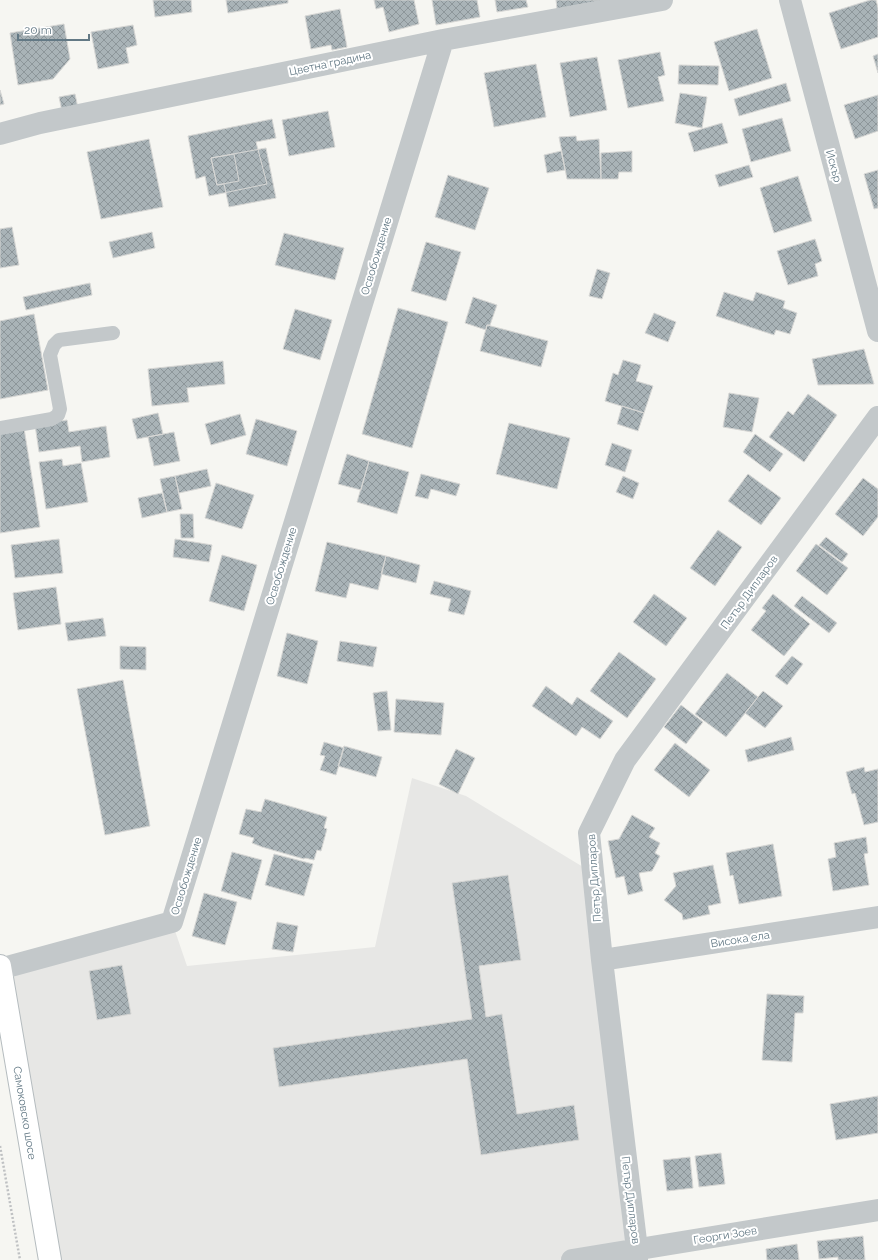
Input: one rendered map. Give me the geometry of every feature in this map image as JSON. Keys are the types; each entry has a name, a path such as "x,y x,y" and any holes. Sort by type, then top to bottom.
{"main road":[{"name":"Самоковско шосе","path":"0,967 50,1260"}],"street":[{"name":"Цветна градина","path":"0,134 40,123 443,40 662,0"},
{"name":"Искър","path":"790,0 878,331"},
{"name":"Освобождение","path":"0,967 172,922 443,40"},
{"name":"Петър Дипларов","path":"637,1255 602,960 589,833 625,760 878,417"},
{"name":"Висока ела","path":"602,960 878,917"},
{"name":"Георги Зоев","path":"572,1260 637,1255 878,1210"}],"lane":[{"path":"0,428 52,419 58,415 60,409 50,355 54,345 59,340 113,333"}],"path":[{"path":"0,1146 20,1260"}],"shaded area":[{"path":"412,778 466,796 593,873 637,1249 572,1260 50,1260 0,969 172,922 187,966 375,947"}],"building":[{"path":"153,0 191,0 192,12 155,17"},
{"path":"226,0 288,0 288,3 228,13"},
{"path":"374,0 414,0 419,24 389,32 383,7 376,9"},
{"path":"432,0 477,0 480,17 436,25"},
{"path":"495,0 526,0 528,7 497,12"},
{"path":"556,0 607,0 557,9"},
{"path":"870,0 876,0 878,8 878,37 841,49 829,13"},
{"path":"340,9 347,47 332,50 331,45 311,49 305,16"},
{"path":"64,24 70,59 53,79 18,85 10,33"},
{"path":"133,25 137,45 126,48 129,63 98,69 91,32"},
{"path":"757,29 772,78 729,91 714,42"},
{"path":"660,52 665,75 658,77 664,101 628,108 618,60"},
{"path":"878,54 878,73 873,56"},
{"path":"597,57 607,110 570,117 560,63"},
{"path":"536,64 546,117 494,127 484,73"},
{"path":"679,65 719,66 718,85 678,84"},
{"path":"786,83 791,101 739,116 734,99"},
{"path":"0,90 4,104 0,105"},
{"path":"680,93 707,97 702,128 675,123"},
{"path":"75,94 78,108 62,111 59,97"},
{"path":"878,95 878,131 855,139 844,105"},
{"path":"328,111 335,147 289,156 282,120"},
{"path":"782,118 791,151 751,162 742,129"},
{"path":"272,119 276,138 256,142 267,184 209,196 205,176 196,179 188,136"},
{"path":"722,123 728,143 694,152 688,133"},
{"path":"576,136 577,141 599,139 601,179 567,179 559,137"},
{"path":"149,139 163,207 101,219 87,152"},
{"path":"266,148 276,198 229,207 224,184 217,185 211,158"},
{"path":"561,151 565,170 547,173 544,155"},
{"path":"632,151 632,172 619,172 618,179 601,179 601,153"},
{"path":"234,154 239,181 217,185 211,158"},
{"path":"749,165 753,177 719,187 715,175"},
{"path":"878,170 878,208 874,209 864,174"},
{"path":"448,175 489,188 475,230 435,217"},
{"path":"798,176 812,221 774,233 760,188"},
{"path":"12,227 19,265 0,268 0,229"},
{"path":"152,232 155,248 113,258 109,242"},
{"path":"284,233 344,248 335,280 275,265"},
{"path":"815,239 822,261 815,264 818,276 788,285 777,251"},
{"path":"426,242 461,252 446,301 411,291"},
{"path":"597,269 610,273 602,299 589,296"},
{"path":"90,283 92,295 26,310 23,297"},
{"path":"724,292 753,301 756,292 785,301 783,308 797,313 790,334 776,330 774,335 716,316"},
{"path":"473,297 497,305 490,325 487,325 486,330 465,323"},
{"path":"398,308 448,322 412,448 362,434"},
{"path":"295,309 332,320 320,360 283,349"},
{"path":"654,313 676,322 668,342 645,333"},
{"path":"34,314 48,390 0,399 0,321"},
{"path":"487,325 548,341 541,367 480,351"},
{"path":"864,349 874,384 818,385 812,359"},
{"path":"623,360 641,365 636,381 653,386 644,413 605,401 613,373 618,375"},
{"path":"223,361 225,384 187,388 189,402 152,406 148,369"},
{"path":"729,393 759,398 752,432 723,427"},
{"path":"808,394 837,415 804,462 769,437 788,411 793,415"},
{"path":"622,406 644,413 638,431 617,424"},
{"path":"158,413 163,434 137,439 132,419"},
{"path":"240,414 246,435 211,445 205,424"},
{"path":"256,419 297,431 287,466 246,454"},
{"path":"67,420 69,432 106,426 110,457 82,462 80,446 39,452 35,425"},
{"path":"509,423 570,438 557,489 496,474"},
{"path":"24,428 40,527 0,533 0,432"},
{"path":"174,432 180,461 154,466 148,437"},
{"path":"755,434 783,454 770,472 743,452"},
{"path":"612,443 632,450 625,472 605,465"},
{"path":"347,454 369,461 361,490 338,484"},
{"path":"62,459 63,466 81,463 88,502 46,509 39,462"},
{"path":"369,461 409,472 397,514 357,502"},
{"path":"207,469 211,486 179,493 175,476"},
{"path":"421,474 460,484 456,496 431,489 428,499 415,496"},
{"path":"748,474 781,498 761,525 728,501"},
{"path":"175,476 182,509 167,512 160,479"},
{"path":"623,476 639,483 633,499 616,492"},
{"path":"863,478 878,489 878,517 863,536 835,514"},
{"path":"216,483 254,495 242,529 205,518"},
{"path":"162,493 167,512 142,518 138,498"},
{"path":"180,514 193,514 194,538 181,538"},
{"path":"718,530 742,547 715,586 690,568"},
{"path":"826,537 848,554 842,562 819,545"},
{"path":"59,539 63,573 15,578 11,545"},
{"path":"175,539 212,545 209,562 173,557"},
{"path":"327,542 386,556 378,590 350,583 346,598 315,591"},
{"path":"816,544 848,568 827,595 796,571"},
{"path":"222,555 257,565 244,611 209,601"},
{"path":"386,556 420,565 416,583 381,574"},
{"path":"434,581 471,591 464,615 448,611 451,599 430,594"},
{"path":"56,587 61,624 18,630 13,593"},
{"path":"654,594 687,618 666,646 633,622"},
{"path":"773,594 810,624 784,656 751,630 766,611 762,608"},
{"path":"802,596 837,623 829,633 794,606"},
{"path":"103,618 106,636 68,641 65,623"},
{"path":"287,633 318,641 307,684 277,676"},
{"path":"340,641 377,647 373,667 337,661"},
{"path":"120,646 146,647 146,670 120,669"},
{"path":"619,652 656,679 627,718 590,691"},
{"path":"792,656 803,664 787,685 775,676"},
{"path":"727,673 758,697 726,737 695,714"},
{"path":"123,680 150,826 105,835 77,689"},
{"path":"546,686 572,705 577,697 613,721 600,739 582,727 576,736 532,706"},
{"path":"387,691 391,730 378,731 373,693"},
{"path":"763,691 783,706 765,728 745,713"},
{"path":"396,699 444,703 441,735 394,732"},
{"path":"681,705 703,722 686,744 664,727"},
{"path":"791,737 794,750 748,762 745,750"},
{"path":"324,742 344,748 336,775 320,770 325,756 320,755"},
{"path":"675,743 710,770 689,797 654,770"},
{"path":"344,746 382,757 376,777 338,766"},
{"path":"456,749 475,758 458,794 439,784"},
{"path":"864,767 865,772 878,769 878,822 864,825 855,793 852,794 846,772"},
{"path":"265,799 327,817 324,828 327,829 321,851 317,850 314,860 304,859 262,847 252,843 254,838 239,834 246,809 261,812"},
{"path":"632,815 655,828 649,837 660,843 655,853 660,856 652,871 639,873 643,891 628,895 624,876 616,878 608,841 619,839"},
{"path":"866,837 868,853 864,854 869,885 833,891 828,859 836,857 834,843"},
{"path":"773,844 782,896 739,904 733,875 730,876 726,853"},
{"path":"232,852 262,860 251,900 221,891"},
{"path":"274,854 313,864 304,896 265,885"},
{"path":"713,865 721,903 708,906 710,914 683,920 682,914 664,900 676,886 673,873"},
{"path":"508,875 521,960 479,966 486,1017 502,1014 517,1114 574,1105 579,1140 481,1155 467,1059 279,1087 273,1048 472,1019 452,883"},
{"path":"204,893 237,902 225,945 192,936"},
{"path":"277,922 298,926 293,952 272,949"},
{"path":"122,965 131,1014 97,1020 89,971"},
{"path":"767,994 804,996 803,1013 795,1013 792,1062 762,1060"},
{"path":"878,1096 878,1133 836,1140 830,1104"},
{"path":"721,1153 725,1184 699,1187 695,1156"},
{"path":"690,1157 693,1188 667,1191 663,1160"},
{"path":"863,1236 865,1260 838,1260 838,1257 819,1259 817,1241"},
{"path":"797,1244 799,1260 767,1260 766,1249"}]}
